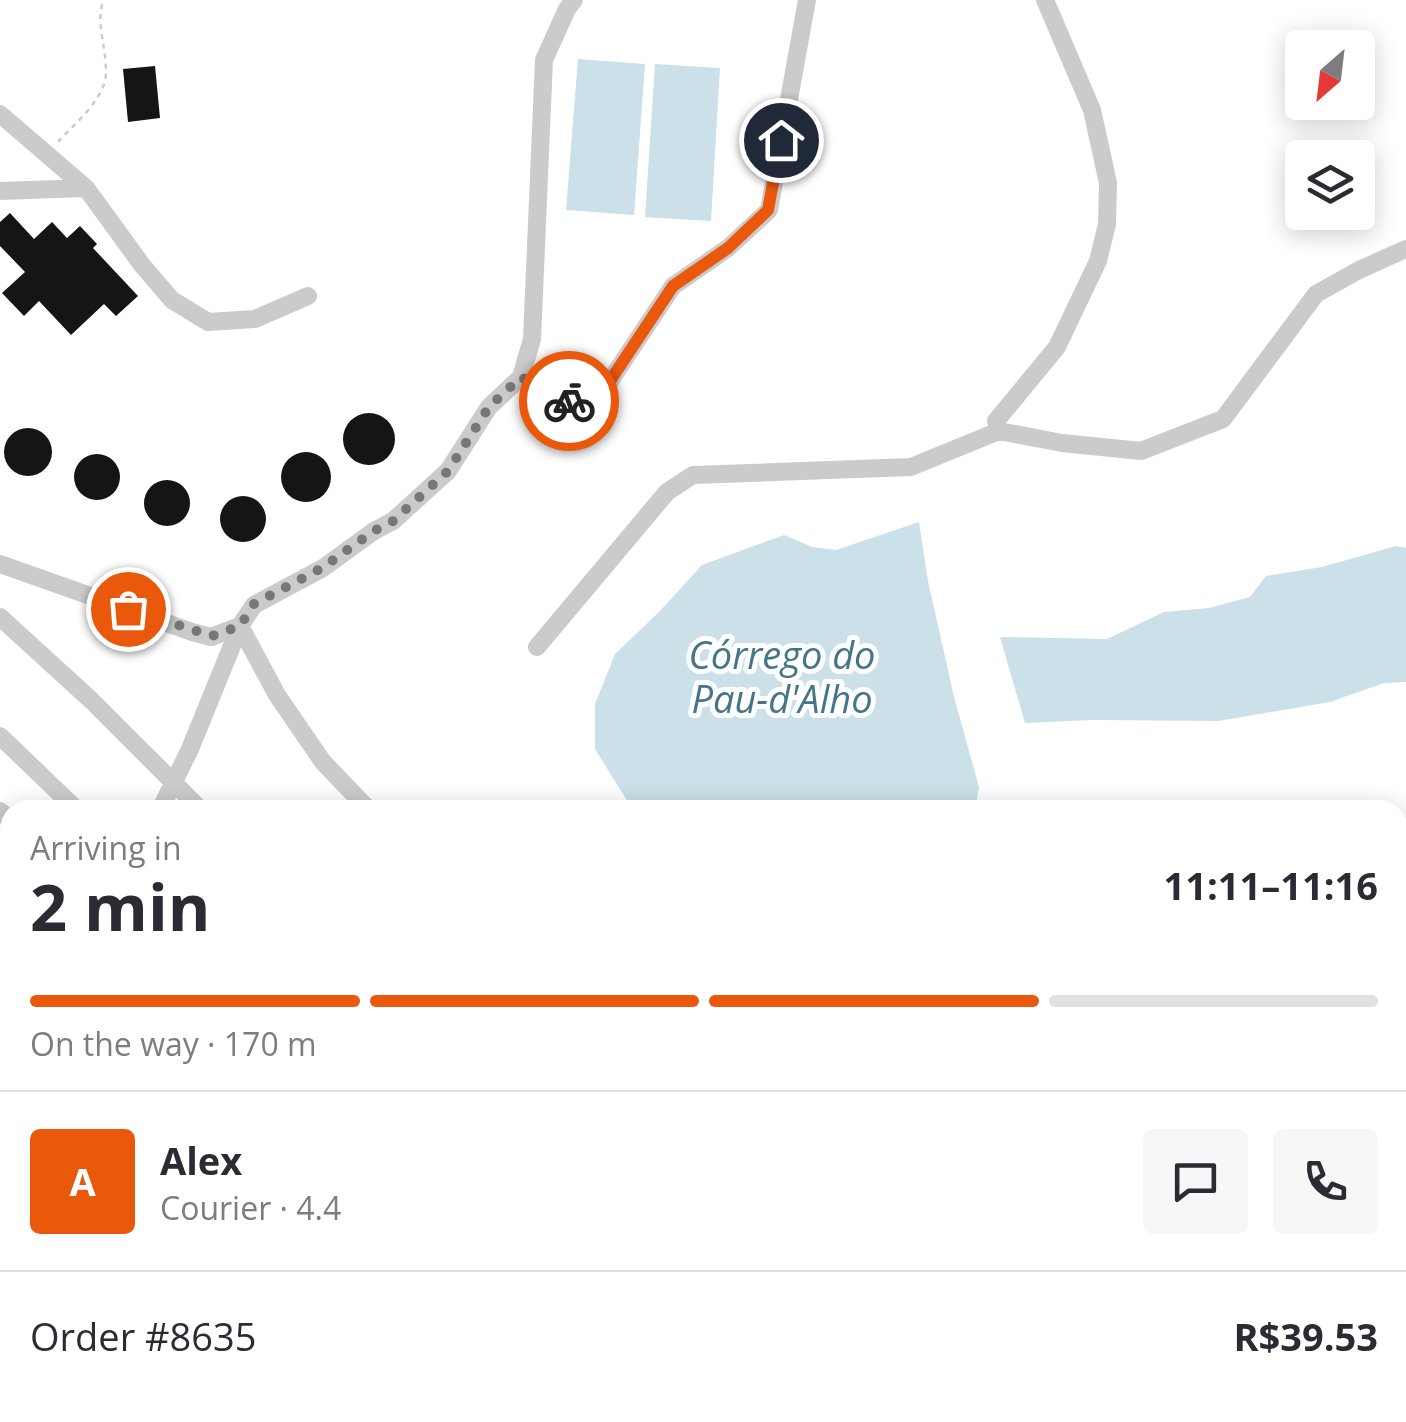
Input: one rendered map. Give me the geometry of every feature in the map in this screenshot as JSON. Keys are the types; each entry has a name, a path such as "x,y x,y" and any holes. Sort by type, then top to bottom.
{"lane":[{"path":"165,800 240,626 254,604 322,568 393,521 448,471 489,407 521,377 532,339 544,60 574,0"},
{"path":"521,377 555,397 570,401 602,393 673,286 728,248 768,210 806,0"},
{"path":"999,431 996,421 1057,347 1098,261 1107,224 1108,183 1092,110 1045,0"},
{"path":"0,114 86,188 172,300 208,322 255,319 308,296"},
{"path":"0,191 86,188"},
{"path":"537,648 667,492 694,475 911,466 999,431 1142,451 1223,419 1316,294 1406,249"},
{"path":"0,564 192,632 212,636 240,626"},
{"path":"0,617 92,701 191,800"},
{"path":"240,626 276,695 323,762 359,800"},
{"path":"0,736 66,800"}],"path":[{"path":"47,155 98,96 107,75 98,18 103,0"}],"water":[{"path":"578,59 645,64 634,215 566,210"},
{"path":"655,64 720,68 711,221 645,217"},
{"name":"Córrego do Pau-d'Alho","path":"919,522 954,697 979,787 977,800 627,800 595,749 595,704 615,654 702,565 784,535 812,547 836,550"},
{"path":"1396,546 1406,548 1406,682 1384,683 1330,702 1218,721 1025,723 1000,637 1107,639 1164,612 1209,608 1250,597 1266,576 1322,567"}],"building":[{"path":"155,66 160,118 128,122 123,69"},
{"path":"10,213 34,239 52,222 67,238 80,226 97,244 93,248 138,296 116,316 104,304 71,335 39,301 24,316 2,293 25,272 0,246 0,222"},
{"path":"369,413 387,421 395,439 387,457 369,465 351,457 343,439 351,421"},
{"path":"28,428 45,435 52,452 45,469 28,476 11,469 4,452 11,435"},
{"path":"306,452 323,460 331,477 323,494 306,502 289,494 281,477 289,460"},
{"path":"97,454 113,461 120,477 113,493 97,500 81,493 74,477 81,461"},
{"path":"167,480 183,487 190,503 183,519 167,526 151,519 144,503 151,487"},
{"path":"243,496 259,503 266,519 259,535 243,542 227,535 220,519 227,503"}],"way so far":[{"path":"128,609 212,636 240,626 254,604 322,568 393,521 448,471 489,407 521,377 569,401"}],"route":[{"path":"569,401 602,393 673,286 728,248 768,210 781,140"}]}
